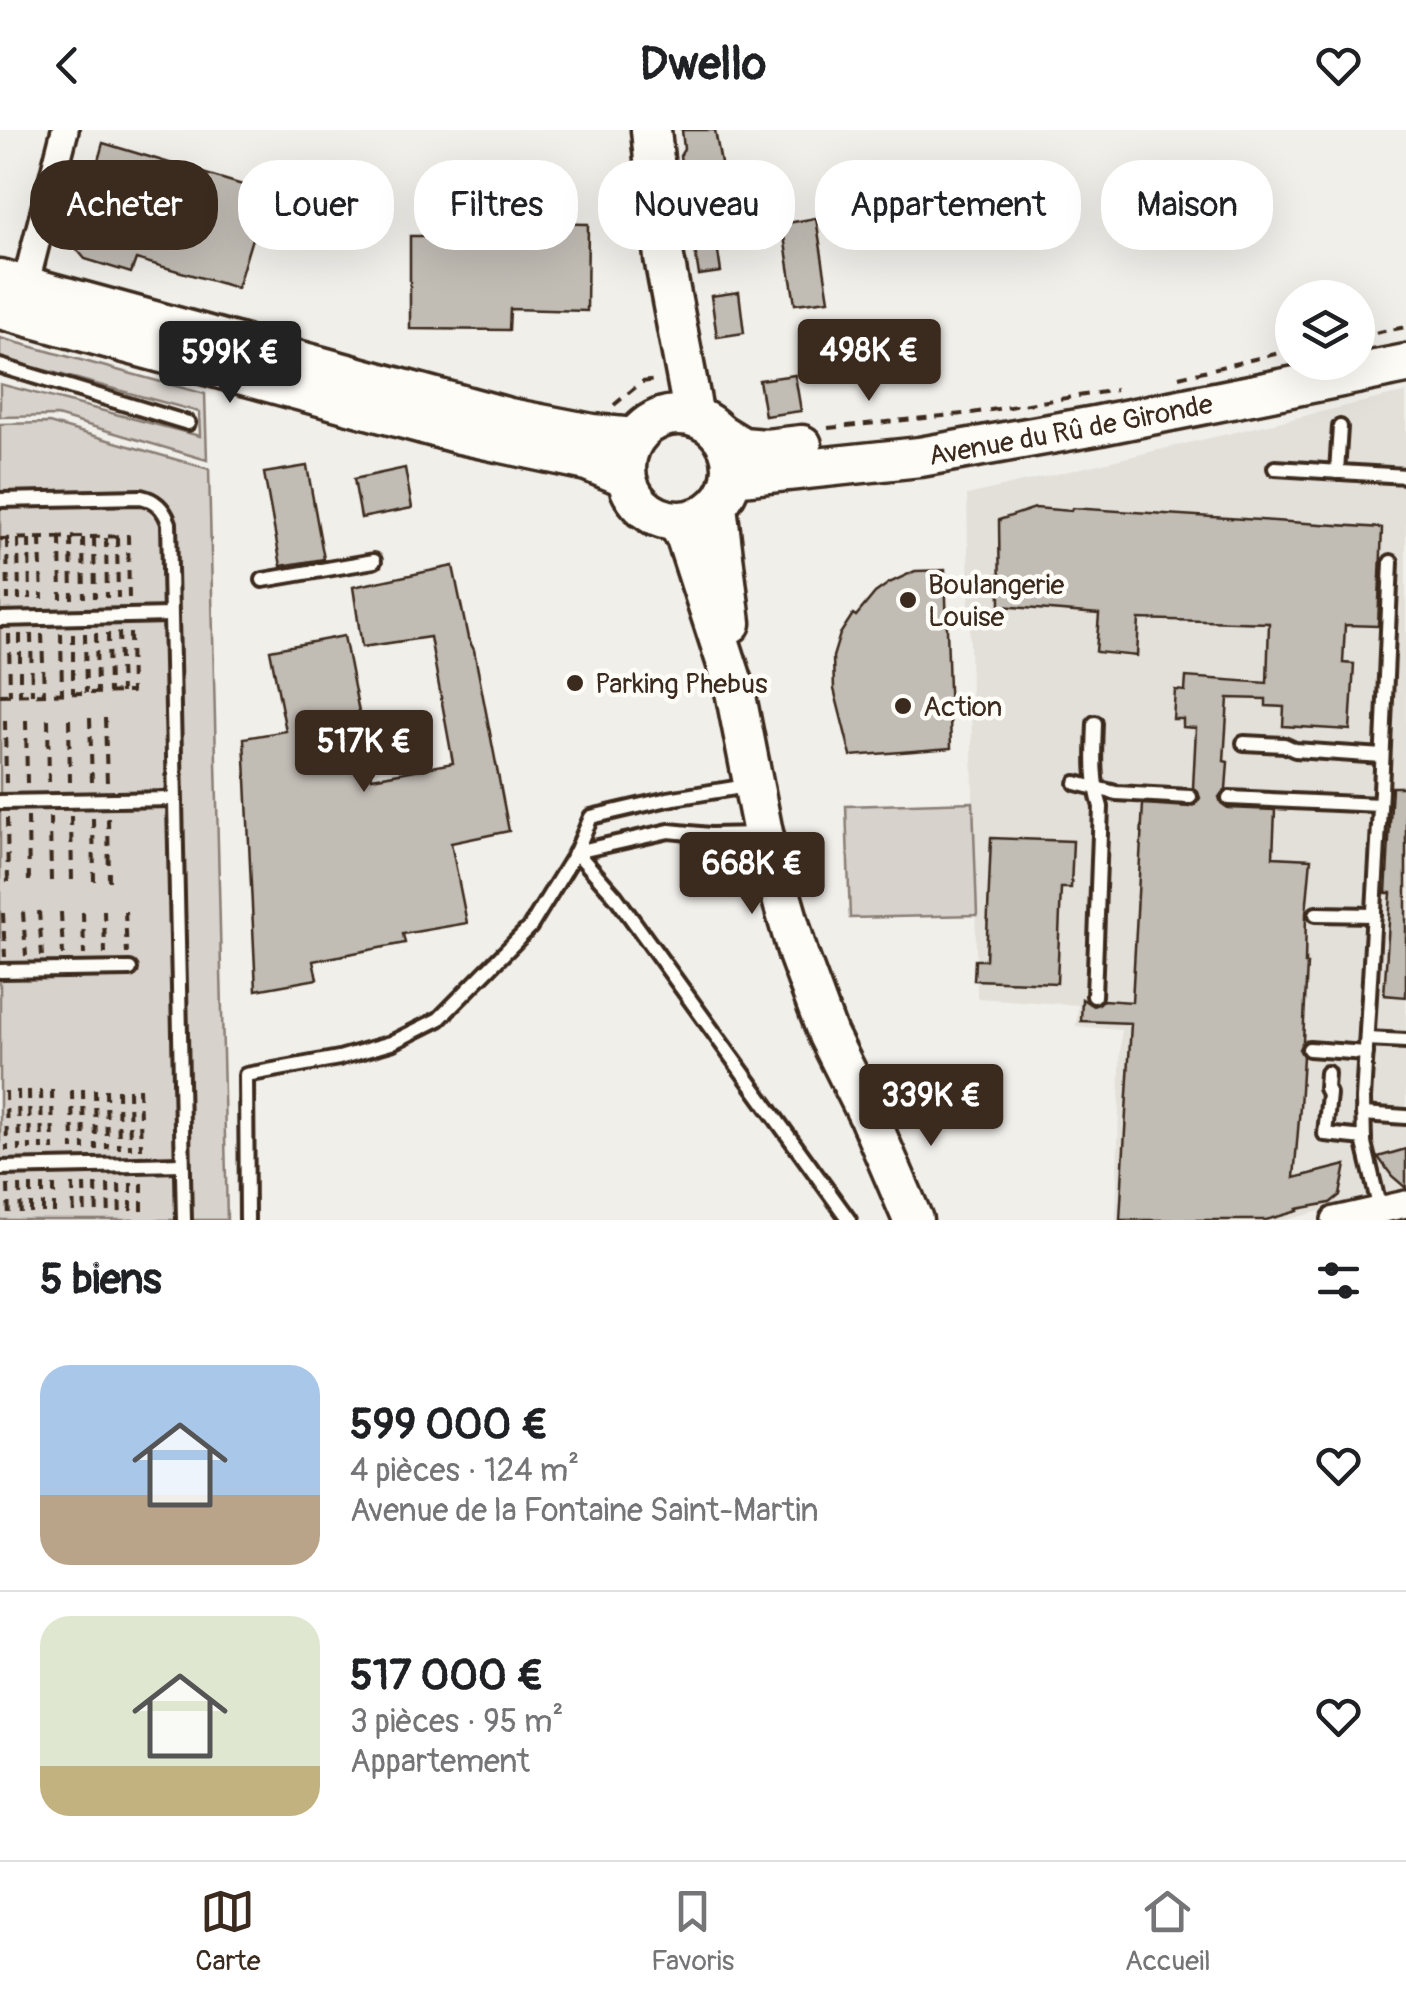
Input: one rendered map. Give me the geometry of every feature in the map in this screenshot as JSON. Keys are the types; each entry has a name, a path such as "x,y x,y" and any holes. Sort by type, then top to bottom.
{"main road":[{"path":"628,130 651,381 677,426 727,446 732,461 724,491 734,686"},
{"path":"651,130 677,426"},
{"name":"Avenue du Rû de Gironde","path":"11,297 509,418 592,434 677,426 742,447 766,449 915,433 1275,371"},
{"path":"11,297 460,434 587,460 626,477"},
{"path":"1375,353 1406,347"},
{"name":"Avenue du Rû de Gironde","path":"724,491 1094,426 1406,364"},
{"path":"677,426 626,464 630,491 638,504 662,520 692,520 705,515 724,491"},
{"path":"677,522 686,538 734,686 764,833 798,954 828,1036 868,1115 913,1220"},
{"path":"868,1115 936,1220"}],"street":[{"path":"11,297 66,130"},
{"path":"1335,1220 1406,1204"}],"lane":[{"path":"0,366 188,423"},
{"path":"1338,472 1340,427"},
{"path":"1275,468 1406,476"},
{"path":"0,500 141,497 156,502 169,523 184,1220"},
{"path":"263,580 374,562"},
{"path":"1380,1210 1364,1138 1363,1114 1391,562"},
{"path":"0,619 170,616"},
{"path":"1094,996 1101,807 1093,760 1096,723"},
{"path":"1244,743 1382,756"},
{"path":"1076,784 1116,793 1190,796"},
{"path":"247,1220 246,1076 392,1043 439,1019 530,927 576,852 591,816 754,785"},
{"path":"1229,798 1380,805"},
{"path":"0,802 174,799"},
{"path":"576,852 669,832 764,833"},
{"path":"576,852 616,897 849,1220"},
{"path":"1316,914 1374,915"},
{"path":"3,971 128,969"},
{"path":"1309,1049 1406,1041"},
{"path":"1327,1073 1326,1088 1330,1094 1326,1134 1364,1138"},
{"path":"1363,1114 1406,1117"},
{"path":"0,1168 182,1164"}],"path":[{"path":"1375,333 1406,327"},
{"path":"1168,380 1275,354"},
{"path":"823,428 972,414 1130,387"},
{"path":"104,910 106,969"},
{"path":"39,911 42,970"},
{"path":"23,912 27,971"},
{"path":"60,912 64,970"},
{"path":"83,912 84,970"},
{"path":"125,912 128,969"},
{"path":"3,914 3,971"}],"shaded area":[{"path":"0,338 205,394 207,460 57,416 0,417 0,384 200,436 199,412 0,358"},
{"path":"1406,392 1406,1189 1286,1220 1116,1220 1121,1030 1076,1026 1078,1005 977,998 967,495"},
{"path":"49,423 209,469 227,1220 0,1220 0,424"},
{"path":"973,802 977,915 850,918 846,806"}],"building":[{"path":"682,130 715,130 720,160 681,160"},
{"path":"103,143 160,160 98,160"},
{"path":"218,178 238,184 238,250 248,250 237,288 136,259 131,273 85,259 77,250 218,250"},
{"path":"815,218 815,250 821,250 829,300 795,304 786,250 795,250 795,222"},
{"path":"578,224 588,224 587,311 510,309 509,330 410,329 410,236 414,236 414,250 578,250"},
{"path":"695,250 718,250 721,272 699,275"},
{"path":"739,292 744,333 717,337 711,296"},
{"path":"795,375 801,411 765,416 759,380"},
{"path":"307,466 324,559 281,566 264,473"},
{"path":"405,468 412,508 361,518 354,479"},
{"path":"1035,508 1382,528 1378,626 1345,625 1343,663 1354,664 1350,730 1283,726 1284,707 1266,706 1266,699 1228,698 1226,789 1219,797 1228,808 1275,810 1273,857 1311,859 1294,1178 1346,1165 1340,1195 1330,1203 1266,1220 1120,1220 1131,1023 1081,1021 1082,999 1093,1006 1103,1000 1132,1002 1143,804 1190,807 1200,798 1193,788 1196,728 1183,727 1183,719 1173,719 1175,690 1185,691 1186,677 1267,683 1269,623 1139,619 1137,656 1096,652 1099,614 1000,606 999,520"},
{"path":"453,566 474,650 509,831 451,843 467,923 403,934 405,943 313,961 317,979 256,990 244,738 286,731 270,650 344,636 372,778 453,763 430,637 362,647 353,587"},
{"name":"Action","path":"945,570 951,748 851,756 834,689 833,657 840,634 853,614 856,616 889,583 915,571"},
{"path":"1392,787 1406,787 1406,997 1384,995 1391,893 1386,893"},
{"path":"991,838 1073,841 1071,888 1061,888 1057,983 974,980 975,960 986,960"},
{"path":"1406,1149 1406,1188 1378,1157"}],"place":[{"name":"Boulangerie Louise","path":"908,600"},
{"name":"Parking Phebus","path":"575,683"},
{"name":"Action","path":"903,706"}]}
